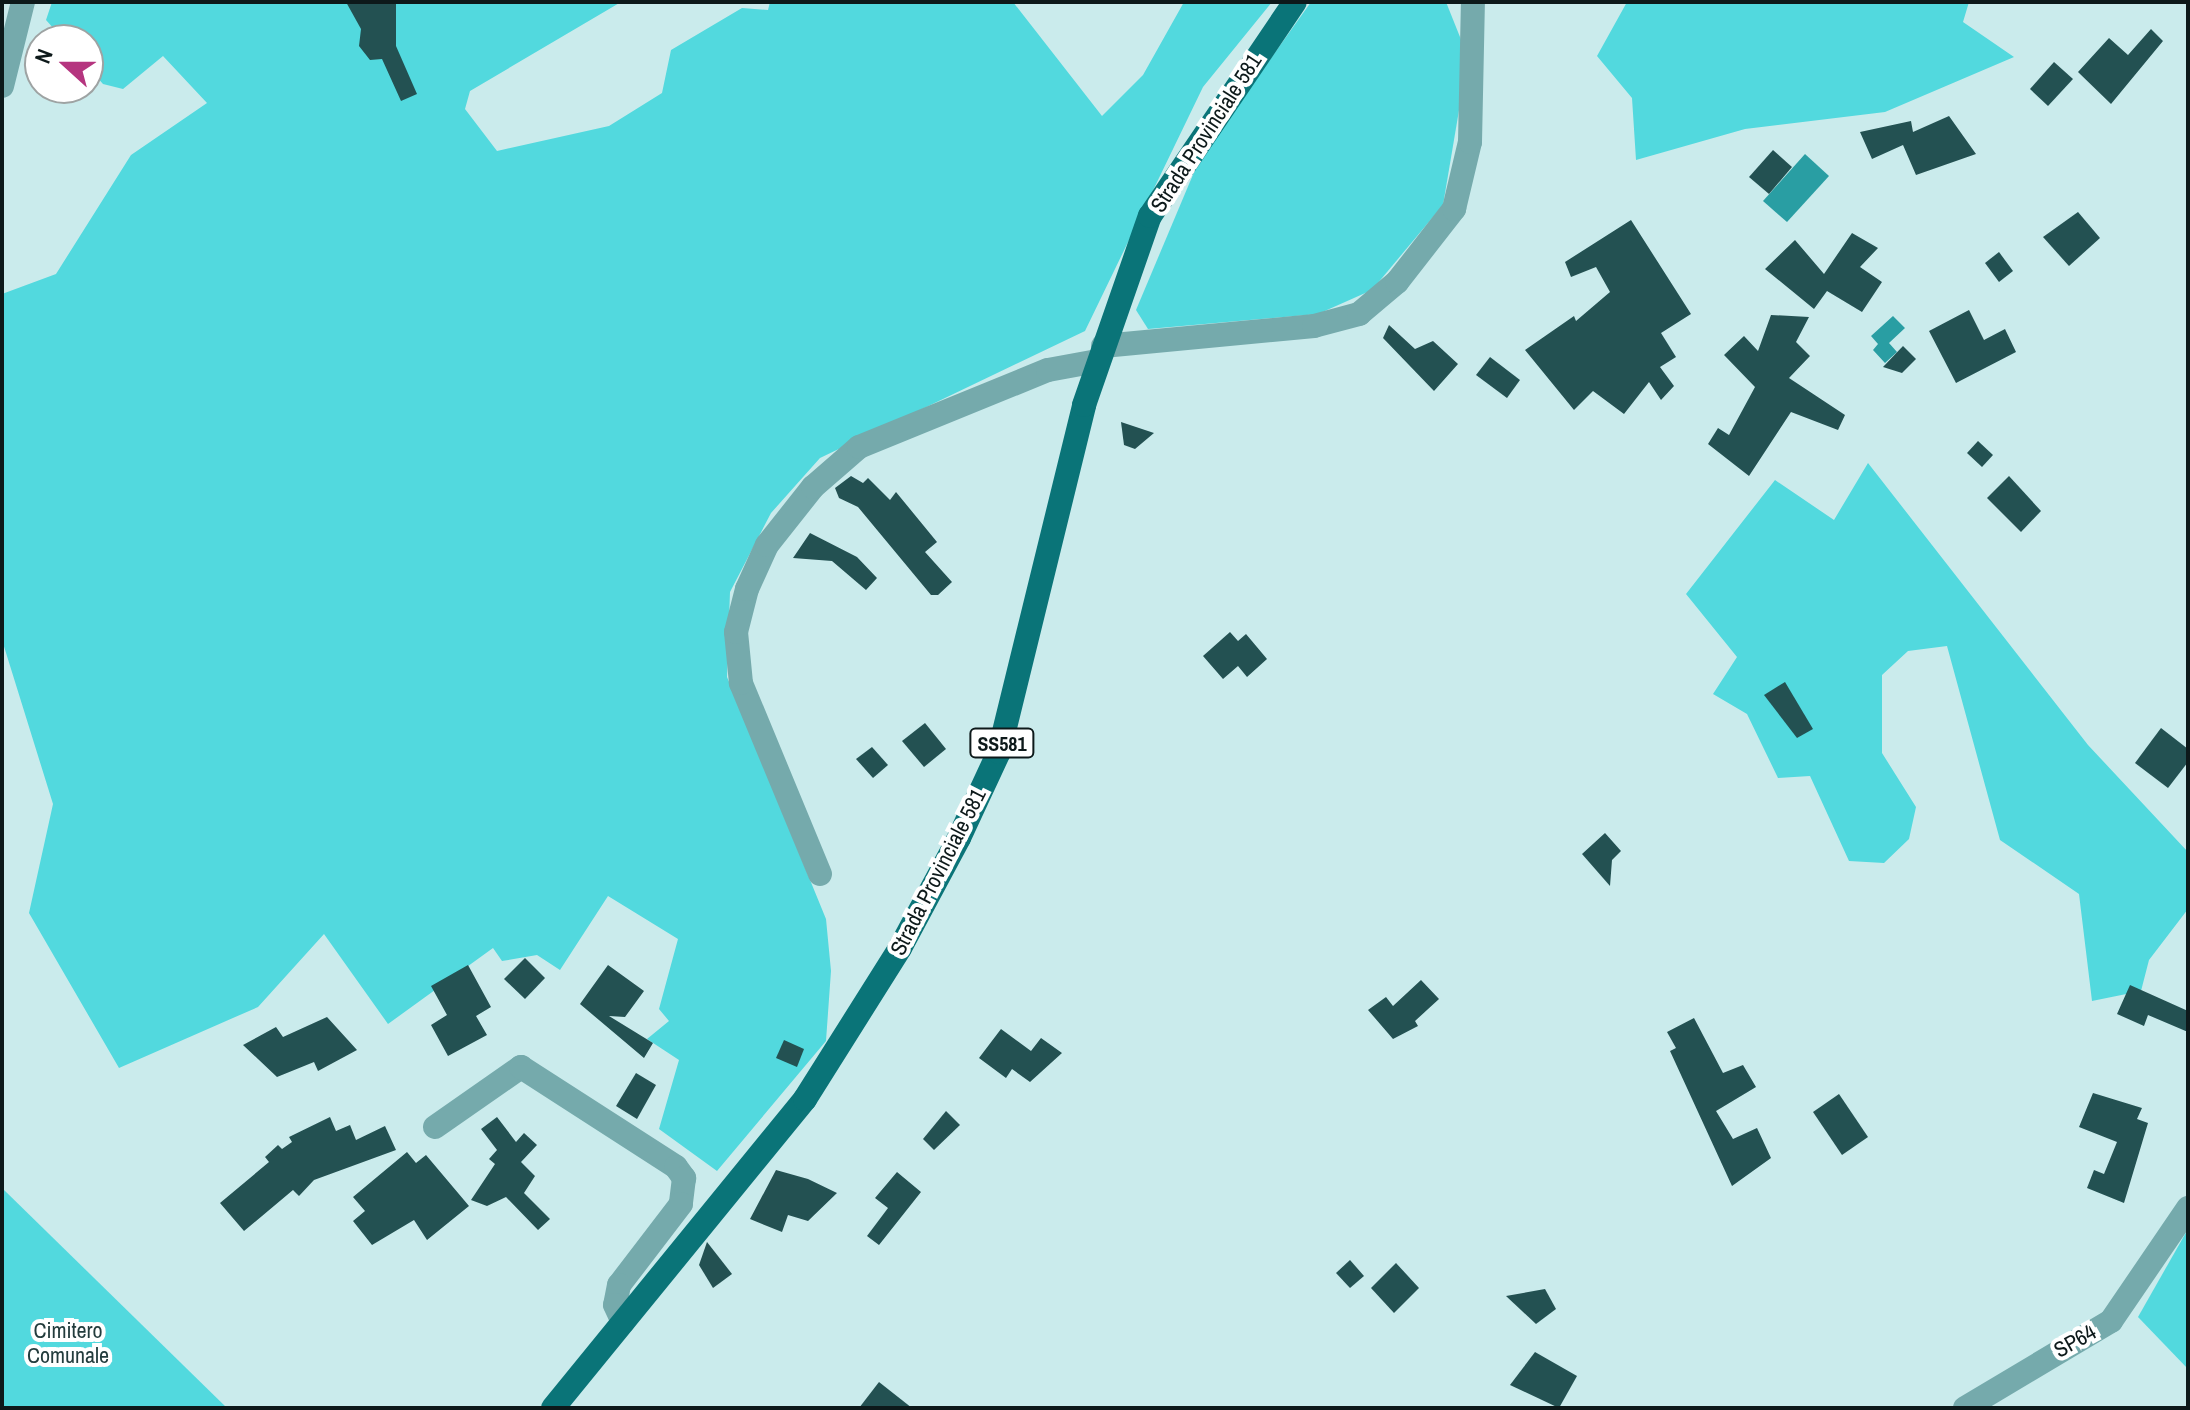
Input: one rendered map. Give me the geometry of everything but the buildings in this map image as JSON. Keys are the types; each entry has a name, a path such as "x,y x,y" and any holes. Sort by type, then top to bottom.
{"main road":[{"name":"Strada Provinciale 581","path":"553,1408 805,1099 900,948 959,838 999,752 1100,353 1150,216 1295,2"}],"street":[{"path":"2,86 23,2"},
{"path":"820,874 741,683 736,632 747,589 767,545 813,487 859,447 1048,370 1100,353 1314,326 1359,314 1397,282 1454,209 1470,142 1473,2"},
{"path":"435,1127 521,1067 676,1167 684,1178 681,1204 619,1285 615,1305 623,1322"},
{"name":"SP64","path":"1965,1408 2111,1321 2188,1208"}],"green space":[{"path":"52,2 621,2 470,91 465,109 497,151 609,126 662,93 671,50 742,8 768,10 770,2 1013,2 1102,116 1143,75 1184,2 1272,2 1203,87 1085,331 820,458 771,513 730,592 727,677 826,919 831,971 826,1041 717,1171 659,1129 679,1060 647,1039 669,1021 659,1009 678,939 608,896 560,970 537,955 502,961 493,948 388,1024 324,934 258,1007 119,1068 29,913 53,804 2,640 2,294 56,274 131,155 207,103 163,56 123,89 104,84 104,24 50,24 46,20"},
{"path":"1311,2 1446,2 1468,57 1443,205 1372,290 1318,314 1148,329 1136,310 1200,158"},
{"path":"1627,2 1969,2 1963,22 2014,57 1885,112 1745,129 1636,160 1632,98 1597,56"},
{"path":"1868,463 2088,745 2188,852 2188,909 2149,960 2141,991 2092,1001 2079,894 2000,840 1947,646 1908,651 1882,675 1882,753 1916,807 1909,839 1884,863 1849,861 1810,776 1778,778 1747,714 1713,694 1737,657 1686,594 1775,480 1834,520"},
{"name":"Cimitero Comunale","path":"2,1188 227,1408 2,1408"},
{"path":"2188,1229 2188,1369 2138,1317"}],"shaded area":[{"path":"1805,154 1829,176 1787,222 1763,201"},
{"path":"1893,316 1905,328 1889,343 1897,352 1885,363 1873,350 1878,344 1871,336"}]}
